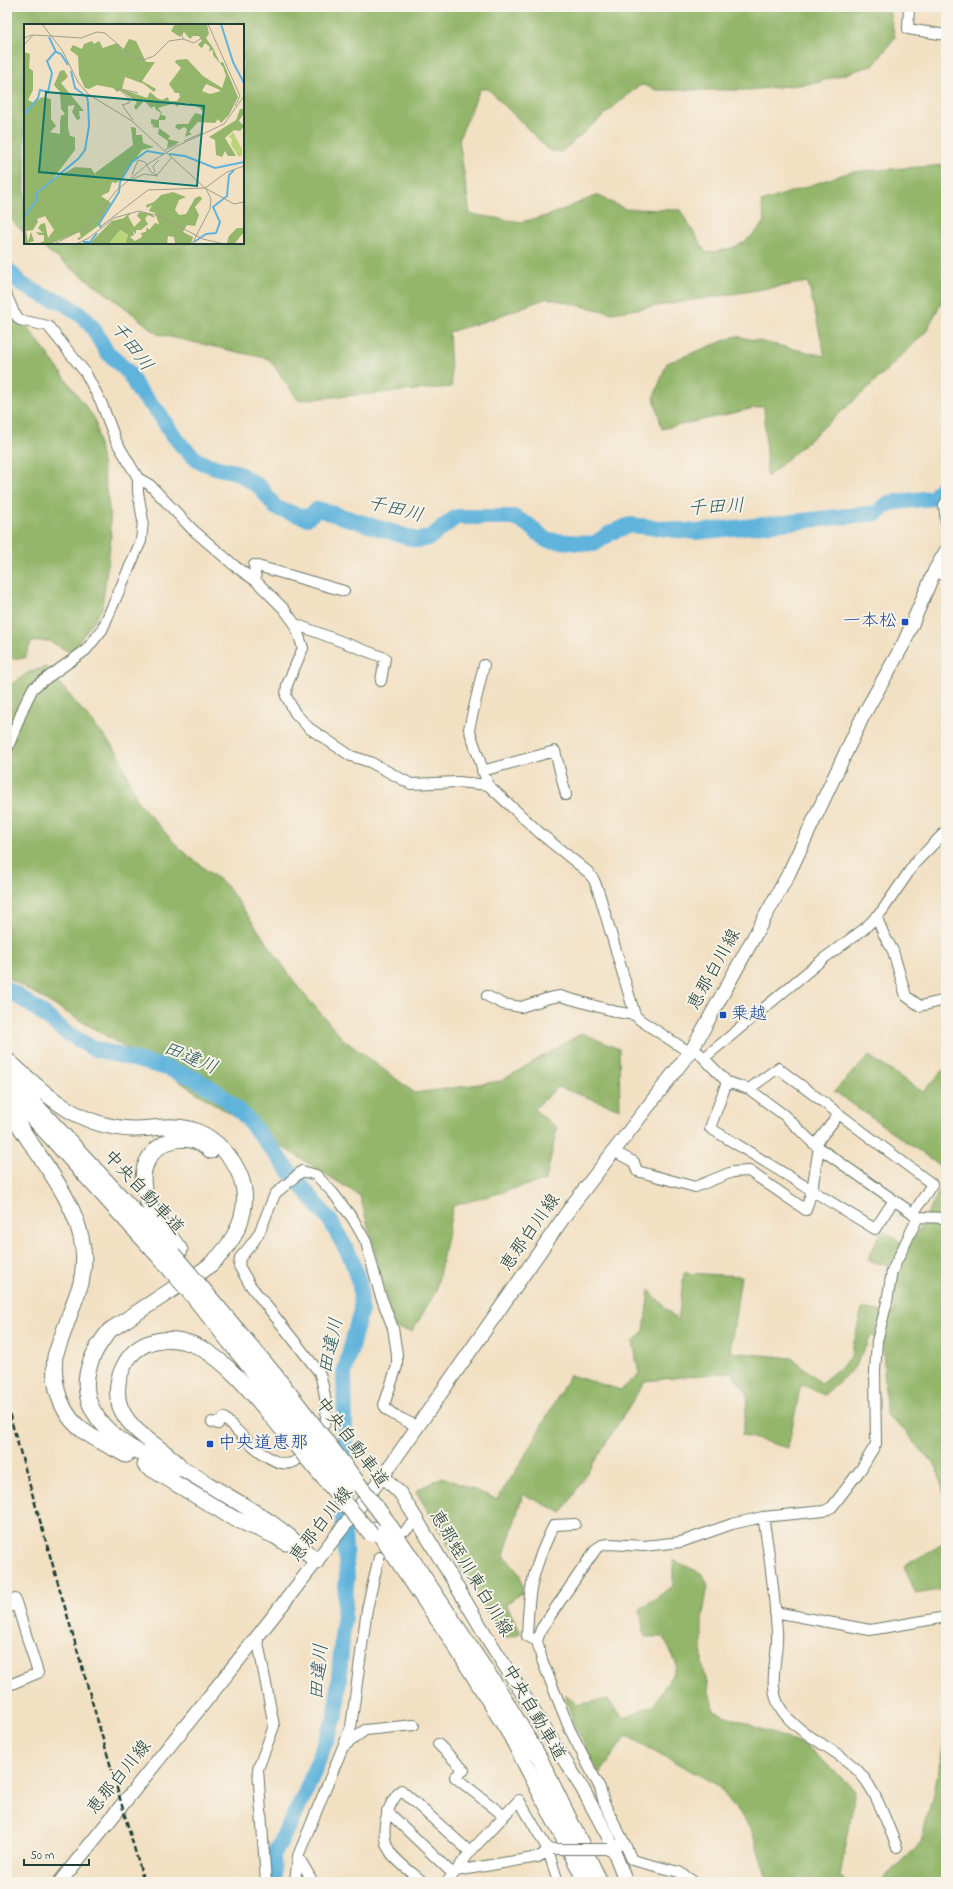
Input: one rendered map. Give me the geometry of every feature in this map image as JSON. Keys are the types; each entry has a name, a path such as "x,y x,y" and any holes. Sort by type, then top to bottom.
{"highway":[{"path":"7,1060 56,1103 81,1118 97,1124 120,1128 167,1127 196,1131 218,1146 237,1166 244,1186 245,1207 240,1224 227,1246 211,1264 110,1330 99,1343 90,1360 86,1386 90,1407 105,1428 116,1438 165,1465 183,1469"},
{"name":"中央自動車道","path":"7,1074 172,1255 275,1375 299,1429"},
{"name":"中央自動車道","path":"7,1092 172,1255"},
{"path":"7,1110 54,1178 68,1202 80,1236 84,1256 83,1273 74,1303 58,1346 54,1367 56,1390 64,1409 76,1424 87,1434 154,1470 233,1518 275,1536 316,1562"},
{"path":"100,1440 88,1423 79,1402 80,1364 87,1346 107,1322 207,1256 219,1244 234,1210 236,1192 234,1182 227,1170 209,1149 198,1143 182,1139 163,1143 157,1147 149,1156 143,1180 150,1208 172,1255"},
{"name":"中央自動車道","path":"201,1289 299,1429 378,1528 504,1698 539,1757 600,1882"},
{"path":"316,1562 300,1544 268,1520 183,1469 174,1459 134,1427 123,1413 119,1401 119,1376 133,1352 151,1342 173,1339 201,1348 299,1429 378,1528"},
{"name":"中央自動車道","path":"378,1528 451,1638 511,1736 586,1882"}],"main road":[{"name":"恵那白川線","path":"60,1882 352,1517 383,1476 568,1210 691,1050 788,875 863,716 941,573 946,551"},
{"name":"恵那蛭川東白川線","path":"383,1476 400,1493 418,1520 488,1639 582,1788 615,1846 626,1882"}],"street":[{"path":"909,7 908,29 946,35"},
{"path":"7,296 14,313 20,320 48,326 85,372 101,402 116,441 138,478 150,485 198,534 236,567 256,581 284,609 295,624 303,648 287,685 286,696 295,713 310,728 351,756 370,762 411,784 458,782 488,785"},
{"path":"7,750 24,706 33,688 86,650 106,622 141,541 143,521 138,492 138,478"},
{"path":"946,502 944,505 946,522"},
{"path":"256,581 254,565 344,591"},
{"path":"295,624 385,658 381,681"},
{"path":"484,665 469,729 488,785 541,834 588,872 594,880 635,1015 640,1020 704,1058 727,1082 749,1089 784,1115 817,1146 915,1216 946,1218"},
{"path":"482,771 555,751 566,795"},
{"path":"704,1058 823,959 864,929 882,911 915,863 946,831"},
{"path":"876,916 893,951 906,996 920,1006 946,1000"},
{"path":"487,996 503,1004 521,1007 560,996 617,1012 635,1015"},
{"path":"694,1882 679,1872 632,1860 615,1846 600,1788 570,1730 542,1660 537,1641 541,1628 596,1549 602,1545 644,1546 681,1542 732,1524 763,1517 824,1510 832,1507 874,1448 877,1437 875,1371 877,1341 887,1302 892,1271 915,1216 932,1184 778,1068 749,1089"},
{"path":"727,1082 710,1128 875,1229 894,1200"},
{"path":"613,1151 634,1162 637,1171 695,1187 732,1172 749,1171 806,1210 812,1190 817,1146 838,1114"},
{"path":"212,1422 218,1424 224,1418 262,1454 281,1463 291,1463 299,1459 325,1422 325,1392 320,1372 250,1285 239,1266 240,1258 254,1241 260,1230 275,1194 302,1171 316,1175 329,1188 353,1219 366,1242 380,1294 393,1328 397,1354 397,1366 384,1405 386,1409 417,1427"},
{"path":"763,1517 768,1542 778,1634 774,1686 780,1708 792,1722 854,1766 863,1776 871,1788 897,1847"},
{"path":"406,1530 418,1520"},
{"path":"537,1641 527,1636 531,1590 545,1542 554,1525 575,1524"},
{"path":"295,1882 298,1856 351,1726 367,1609 379,1557"},
{"path":"7,1686 38,1673 13,1604"},
{"path":"775,1612 870,1630 946,1617"},
{"path":"257,1637 274,1726 258,1769 266,1882"},
{"path":"342,1747 365,1730 414,1725"},
{"path":"438,1744 464,1770 455,1777 502,1816"},
{"path":"423,1882 390,1853 384,1836 387,1811 393,1798 401,1790 470,1852"},
{"path":"452,1876 470,1852 502,1816 519,1800 550,1849 558,1882"},
{"path":"387,1811 452,1876"},
{"path":"452,1876 538,1857 550,1849 615,1846"},
{"path":"298,1856 313,1882"}],"green space":[{"path":"7,7 890,7 889,10 895,37 874,65 816,83 750,90 657,90 643,85 637,87 561,152 550,151 488,89 480,89 459,139 470,214 521,222 550,215 597,195 625,209 680,210 706,253 725,250 746,241 752,236 765,221 761,202 850,172 946,165 946,294 925,333 866,390 767,477 764,406 662,429 654,397 667,363 736,336 825,356 808,282 612,313 547,298 486,321 449,332 452,387 298,400 269,359 157,334 127,309 38,244 244,244 244,24 24,24 24,233 7,216"},
{"path":"7,301 19,315 95,419 110,513 111,538 102,609 71,653 49,641 31,642 25,658 7,659"},
{"path":"46,667 118,753 138,802 180,849 227,886 298,987 343,1039 415,1093 501,1081 582,1033 619,1049 620,1109 558,1087 534,1109 557,1128 546,1180 453,1206 436,1291 412,1332 395,1328 360,1196 123,1046 7,977 7,677 11,685 29,672"},
{"path":"869,1056 923,1092 946,1067 946,1170 834,1091"},
{"path":"946,1179 946,1500 937,1468 903,1429 886,1415 883,1346 872,1335 854,1368 824,1395 801,1384 788,1448 742,1435 748,1395 731,1372 645,1381 562,1513 523,1494 504,1555 520,1575 523,1592 506,1604 521,1633 503,1639 416,1491 442,1477 497,1499 519,1466 570,1375 621,1390 639,1374 633,1342 644,1330 649,1290 678,1321 684,1273 741,1276 730,1352 793,1358 821,1383 850,1359 862,1308 893,1314 898,1269 868,1260 881,1230 909,1247"},
{"path":"946,1542 946,1589 916,1594 904,1566"},
{"path":"673,1560 703,1574 708,1585 702,1620 702,1663 714,1711 808,1747 856,1791 840,1876 846,1882 768,1882 751,1828 717,1785 627,1736 599,1774 574,1725 565,1694 577,1705 607,1699 624,1718 654,1705 677,1666 664,1637 645,1637 640,1609 673,1586"},
{"path":"946,1741 946,1882 880,1882 921,1842"}],"waterway":[{"name":"千田川","path":"7,269 21,284 46,297 63,302 85,318 93,328 106,351 129,373 138,390 159,413 183,447 198,461 236,472 260,487 276,508 307,518 318,509 417,540 429,538 456,517 514,517 530,526 546,540 594,544 612,532 630,525 696,532 877,513 889,503 933,498 946,483"},
{"name":"田違川","path":"7,989 38,1010 64,1031 92,1048 167,1068 194,1078 216,1091 244,1115 331,1222 351,1258 360,1286 361,1310 344,1374 345,1425 343,1518 347,1575 336,1715 305,1794 273,1856 274,1882"}],"railway":[{"path":"7,1406 144,1882"}],"place":[{"name":"一本松","path":"905,622"},
{"name":"乗越","path":"723,1015"},
{"name":"中央道恵那","path":"210,1444"}]}
